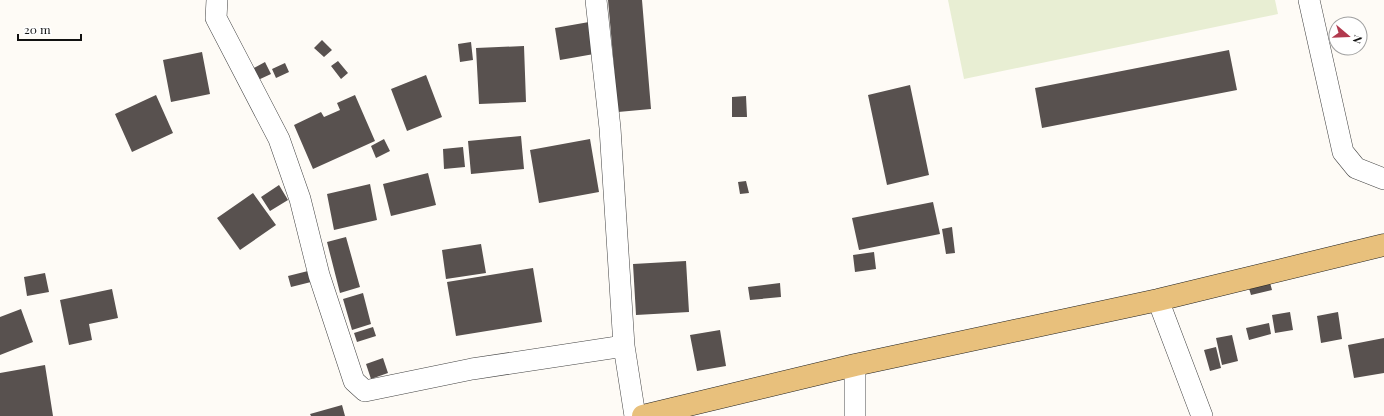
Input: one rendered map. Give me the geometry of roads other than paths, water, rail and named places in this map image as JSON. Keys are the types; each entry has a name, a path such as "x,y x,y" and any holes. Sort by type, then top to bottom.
{"main road":[{"path":"643,416 855,365 1158,300 1384,245"}],"street":[{"path":"217,0 216,18 280,139 300,199 319,275 354,381 365,391 472,369 624,346"},
{"path":"596,0 610,128 624,346 635,416"},
{"path":"1309,0 1343,152 1356,168 1384,179"},
{"path":"1158,300 1202,416"},
{"path":"855,365 855,416"}]}
